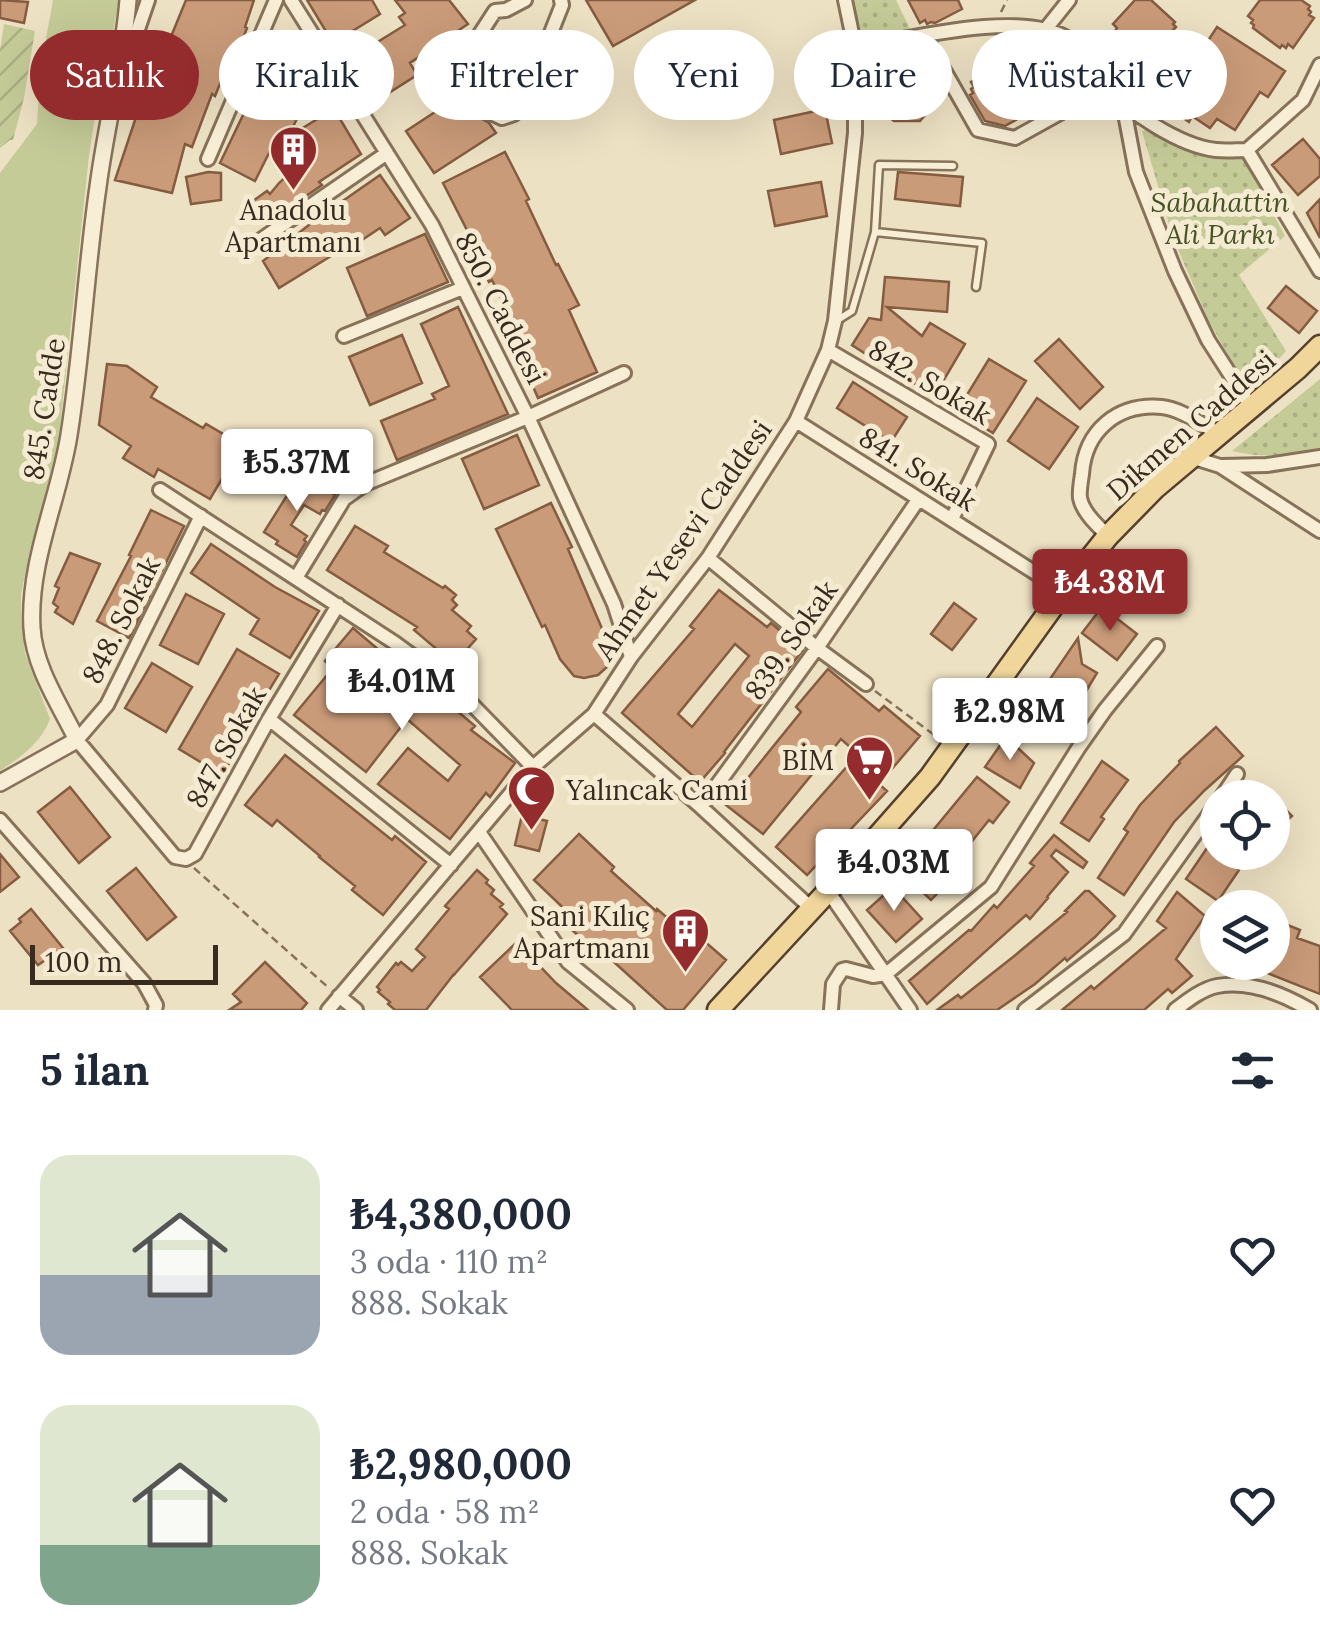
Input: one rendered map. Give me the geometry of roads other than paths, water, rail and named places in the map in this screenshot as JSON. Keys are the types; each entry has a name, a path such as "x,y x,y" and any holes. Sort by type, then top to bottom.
{"main road":[{"name":"Dikmen Caddesi","path":"718,1010 930,777 1108,536 1155,488 1320,346"}],"street":[{"name":"845. Cadde","path":"124,30 128,0"},
{"path":"138,30 148,0"},
{"path":"208,159 276,0"},
{"name":"850. Caddesi","path":"291,0 432,224 614,604 631,657"},
{"path":"483,0 495,11 525,0"},
{"path":"495,11 469,50 464,75 489,112 502,118 522,106 561,0"},
{"name":"Ahmet Yesevi Caddesi","path":"845,0 852,30"},
{"path":"952,32 990,26 1045,30 1069,0"},
{"path":"1150,120 1190,143 1214,150 1247,150 1303,100 1320,65"},
{"path":"952,84 972,119"},
{"name":"845. Cadde","path":"109,120 69,436 35,574 32,631 45,675 77,740 170,853 186,859"},
{"name":"Ahmet Yesevi Caddesi","path":"328,1010 533,767 594,714 631,657 708,558 796,421 828,350 836,321 855,120"},
{"path":"972,120 978,130 1015,138 1047,120"},
{"path":"1126,120 1136,172 1176,271 1208,340 1252,408"},
{"path":"1247,150 1320,271"},
{"path":"250,248 387,152"},
{"path":"344,336 464,288"},
{"name":"842. Sokak","path":"828,350 988,444 952,519"},
{"path":"296,578 344,500 365,484 528,418 624,373"},
{"path":"1108,536 1092,521 1080,498 1083,458 1093,434 1116,415 1152,407 1165,407 1218,434"},
{"name":"841. Sokak","path":"796,421 1064,591"},
{"path":"1191,458 1220,466 1268,465 1320,457"},
{"path":"1220,466 1320,532"},
{"path":"160,490 455,686 533,767"},
{"name":"839. Sokak","path":"701,807 918,500"},
{"name":"848. Sokak","path":"77,740 107,705 201,516"},
{"path":"708,558 866,684"},
{"name":"847. Sokak","path":"186,859 195,854 268,719 338,606"},
{"path":"831,1010 833,984 842,970 873,976 886,974 992,887 1096,722 1157,646"},
{"path":"594,714 811,908"},
{"path":"268,719 451,865"},
{"path":"0,782 77,740"},
{"path":"1233,780 1237,774"},
{"path":"0,820 144,983 156,1008"},
{"path":"1024,1010 1124,934 1200,827"},
{"path":"479,832 568,962 628,1010"},
{"path":"828,891 910,1010"},
{"path":"1175,1010 1215,986 1242,986 1266,990 1310,1010"},
{"path":"339,996 356,1010"}],"lane":[{"path":"836,321 852,311 875,232 879,165 954,166"},
{"path":"875,232 982,243 976,287"}],"place":[{"name":"Anadolu Apartmanı","path":"293,192"},
{"name":"BİM","path":"869,802"},
{"name":"Yalıncak Cami","path":"531,832"},
{"name":"Sani Kılıç Apartmanı","path":"685,974"}],"park label":[{"name":"Sabahattin Ali Parkı","path":"1220,218"}]}
